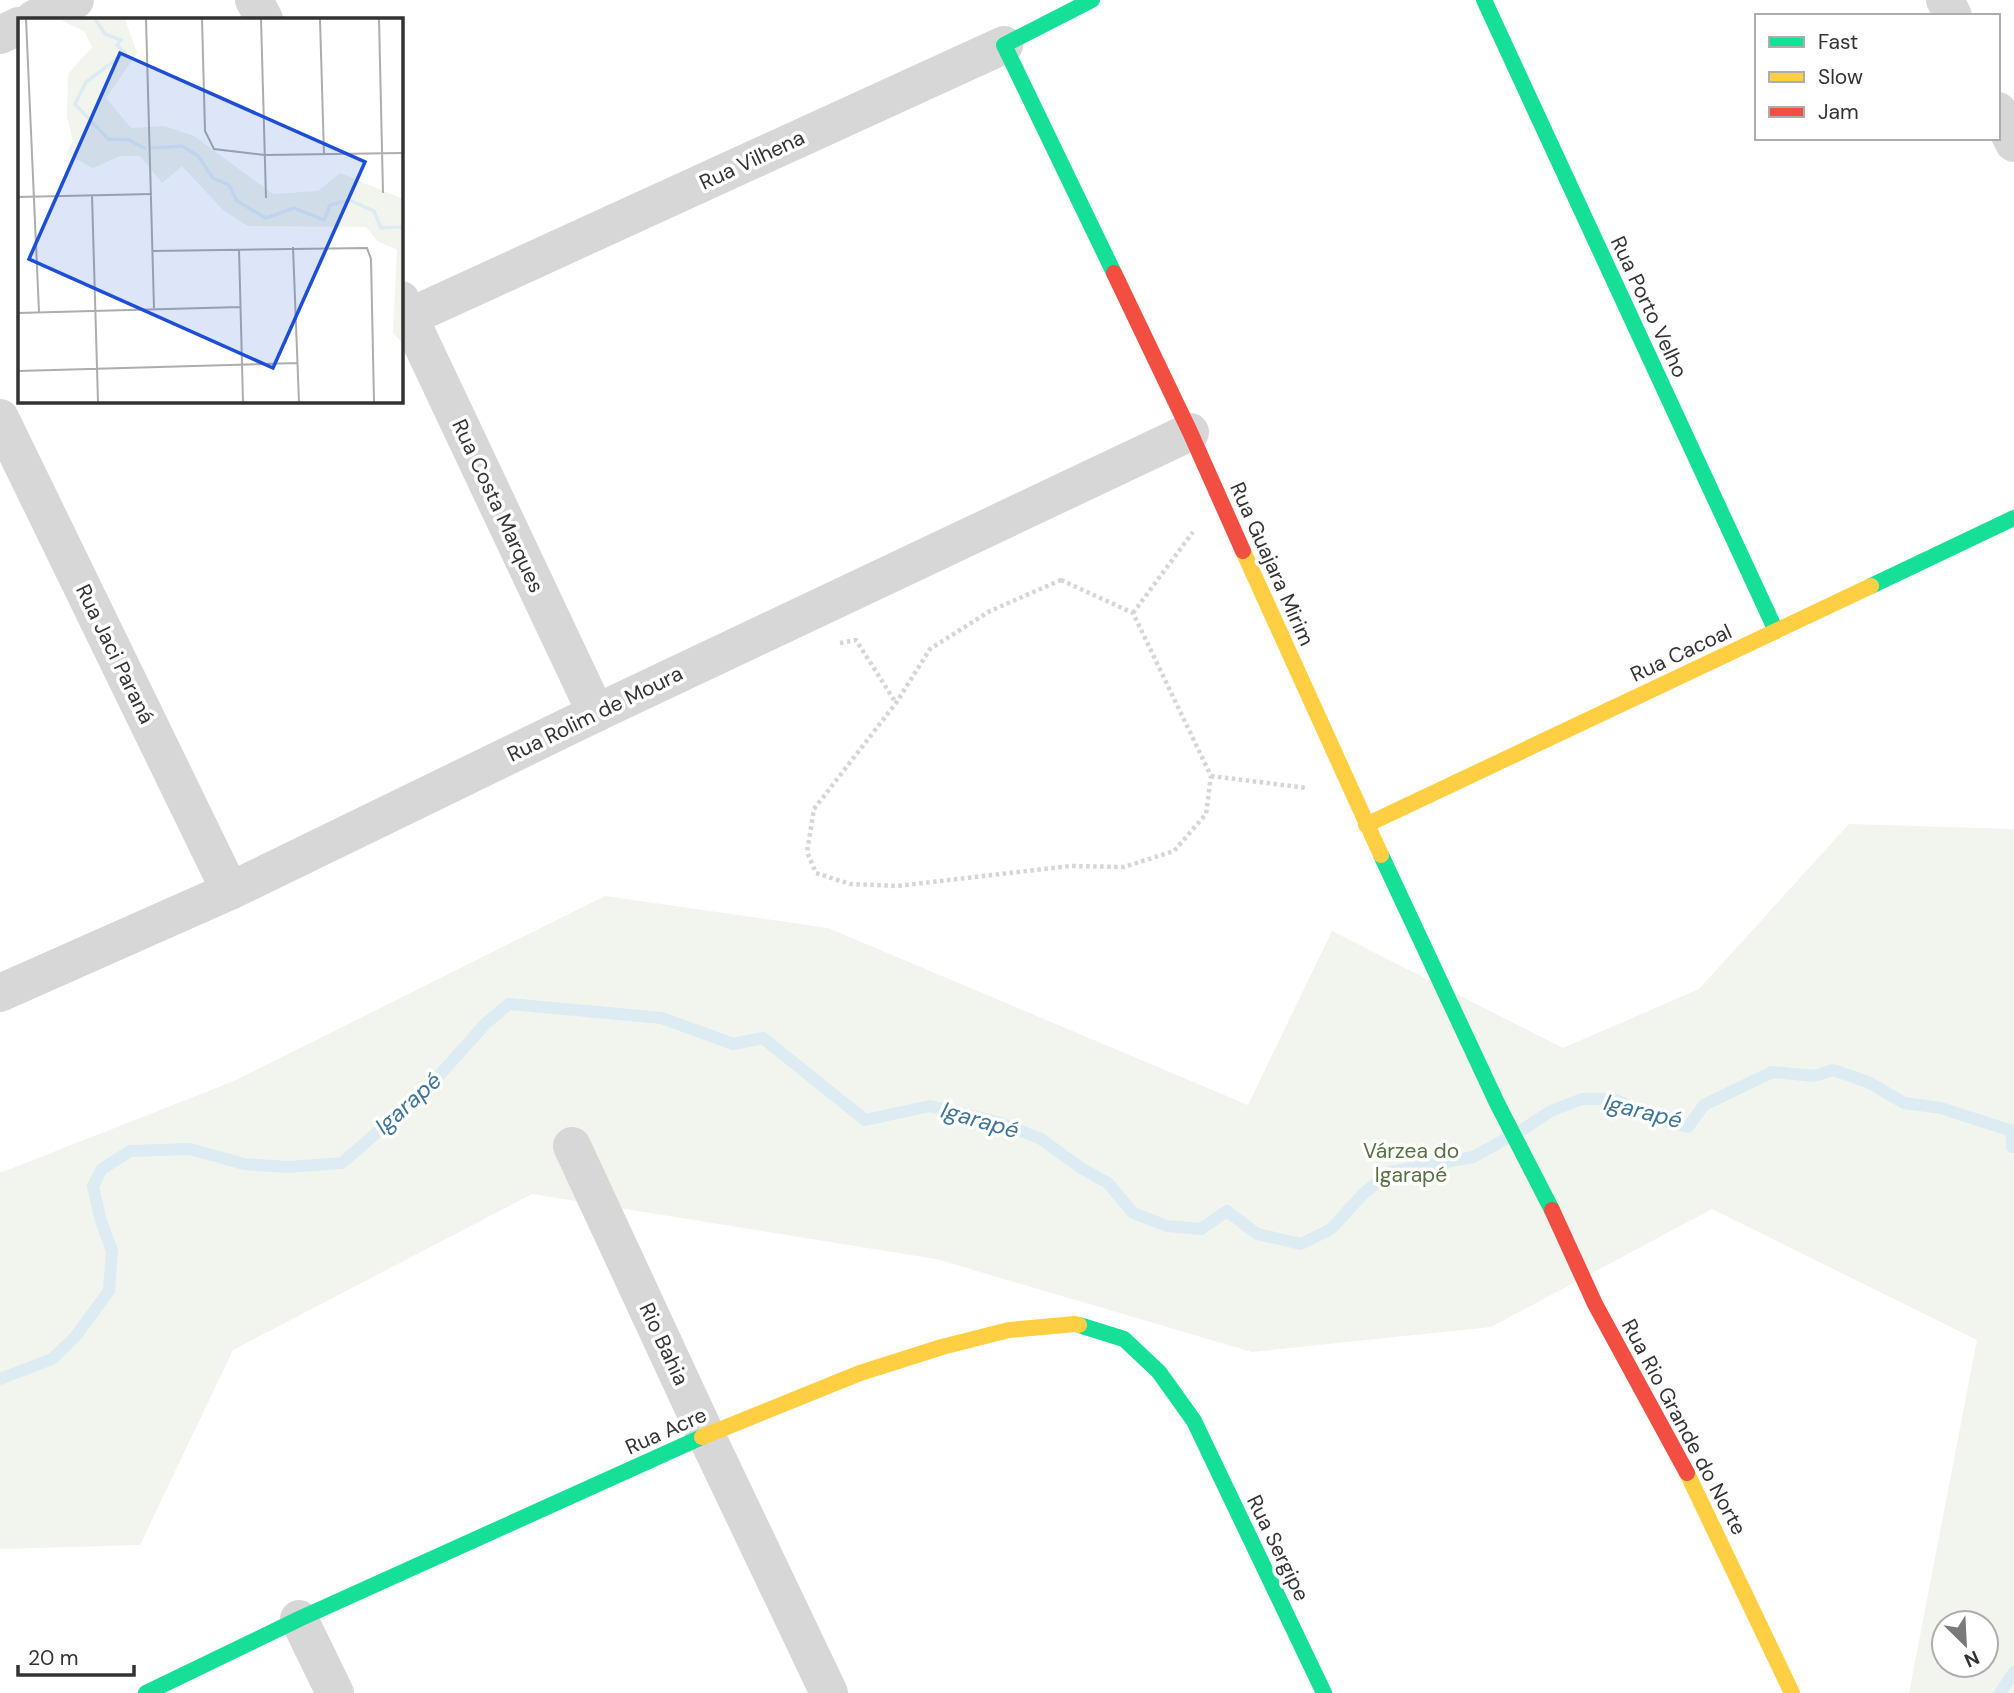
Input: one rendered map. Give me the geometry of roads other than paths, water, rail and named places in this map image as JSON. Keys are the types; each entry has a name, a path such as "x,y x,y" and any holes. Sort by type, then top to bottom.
{"street":[{"path":"36,18 75,0"},
{"path":"254,0 263,18"},
{"name":"Rua Vilhena","path":"405,309 1004,45 1092,0"},
{"name":"Rua Porto Velho","path":"1484,0 1776,631"},
{"path":"0,35 18,26"},
{"name":"Rua Guajara Mirim","path":"1004,45 1190,432 1366,825 1497,1103"},
{"path":"2000,115 2014,143"},
{"name":"Rua Costa Marques","path":"405,309 596,713"},
{"name":"Rua Jaci Paraná","path":"0,418 230,891"},
{"name":"Rua Rolim de Moura","path":"0,993 230,891 596,713 1190,432"},
{"name":"Rua Cacoal","path":"1366,825 2014,518"},
{"name":"Rua Rio Grande do Norte","path":"1497,1103 1538,1181 1595,1304 1699,1494 1792,1693"},
{"name":"Rio Bahia","path":"572,1146 829,1693"},
{"name":"Rua Acre","path":"146,1693 299,1619 706,1436 860,1373 942,1347 1009,1330 1074,1324 1124,1339 1159,1372 1194,1421"},
{"name":"Rua Sergipe","path":"1194,1421 1324,1693"},
{"path":"299,1619 334,1693"}],"waterway":[{"name":"Igarapé","path":"0,1379 52,1359 75,1337 109,1291 112,1251 100,1218 93,1186 102,1169 130,1151 190,1149 244,1164 288,1167 342,1163 429,1087 486,1023 509,1004 662,1018 733,1044 763,1038 865,1120 930,1106 998,1122 1041,1139 1081,1168 1108,1183 1133,1213 1167,1226 1201,1229 1227,1211 1257,1234 1301,1244 1331,1229 1363,1194 1390,1172 1473,1157 1551,1111 1582,1099 1613,1099 1661,1120 1688,1127 1704,1105 1772,1072 1814,1076 1833,1070 1868,1082 1904,1103 1941,1108 2012,1131 2014,1147"},
{"name":"Igarapé","path":"2000,1693 2014,1672"}],"park label":[{"name":"Várzea do Igarapé","path":"1411,1163"}]}
